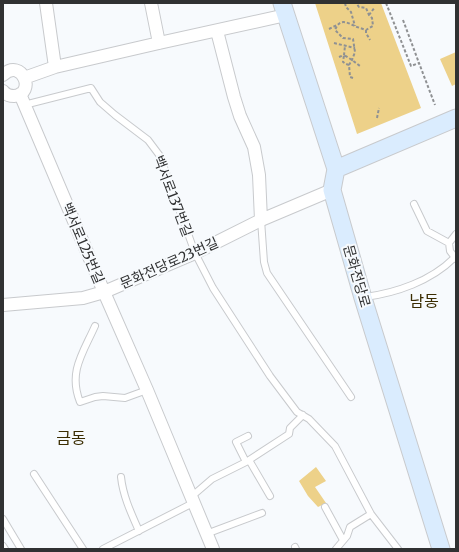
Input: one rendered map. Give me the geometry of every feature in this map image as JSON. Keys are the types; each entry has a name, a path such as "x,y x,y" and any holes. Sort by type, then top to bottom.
{"street":[{"path":"46,3 55,68"},
{"path":"152,3 159,43"},
{"path":"24,78 55,68 159,43 217,31 284,9"},
{"name":"문화전당로","path":"284,9 336,169 332,190 363,298 442,549"},
{"path":"217,31 240,116 254,147 259,175 261,220"},
{"path":"3,91 5,94 16,96 22,100 26,81 20,73 15,71 4,73"},
{"name":"백서로125번길","path":"22,100 147,390 213,549"},
{"path":"336,169 456,118"},
{"name":"문화전당로23번길","path":"3,305 83,298 104,292 195,253 261,220 332,190"}],"lane":[{"name":"백서로137번길","path":"22,100 91,88 100,102 148,140 160,156 195,253 213,288 270,376 297,412 309,419 335,446 371,514 398,549"},
{"path":"414,204 427,231 449,243"},
{"path":"261,220 264,262 267,273 351,397"},
{"path":"363,298 379,296 416,283 448,264 455,259 450,251 449,243 456,234"},
{"path":"95,326 78,362 75,378 80,402 103,396 125,398 147,390"},
{"path":"103,549 139,531 192,500 212,479 247,461 289,434 290,428 304,415"},
{"path":"248,436 236,442 270,496"},
{"path":"34,474 83,549"},
{"path":"121,477 125,498 139,531"},
{"path":"325,507 343,540"},
{"path":"206,534 262,513"},
{"path":"336,549 346,536 350,527 371,514"},
{"path":"3,519 21,549"}],"path":[{"path":"345,3 346,7 351,12 355,26"},
{"path":"329,29 340,23 347,22 366,30 373,26 372,18 366,8 359,7 356,3"},
{"path":"386,3 411,66 419,64"},
{"path":"369,15 374,7"},
{"path":"403,20 435,105"},
{"path":"337,25 335,30 343,38 353,38 355,48 354,55 349,65 350,77"},
{"path":"366,30 370,40"},
{"path":"334,43 355,48"},
{"path":"344,46 343,62 349,65"},
{"path":"339,57 344,55"},
{"path":"344,55 360,66"},
{"path":"346,78 354,78"},
{"path":"377,118 379,108"}],"shaded area":[{"path":"315,3 381,3 421,108 357,134"},
{"path":"456,52 456,84 452,86 440,59"},
{"path":"316,467 326,481 315,487 326,503 318,507 308,496 299,481"}],"district":[{"name":"남동","path":"424,301"},
{"name":"금동","path":"71,438"}]}
